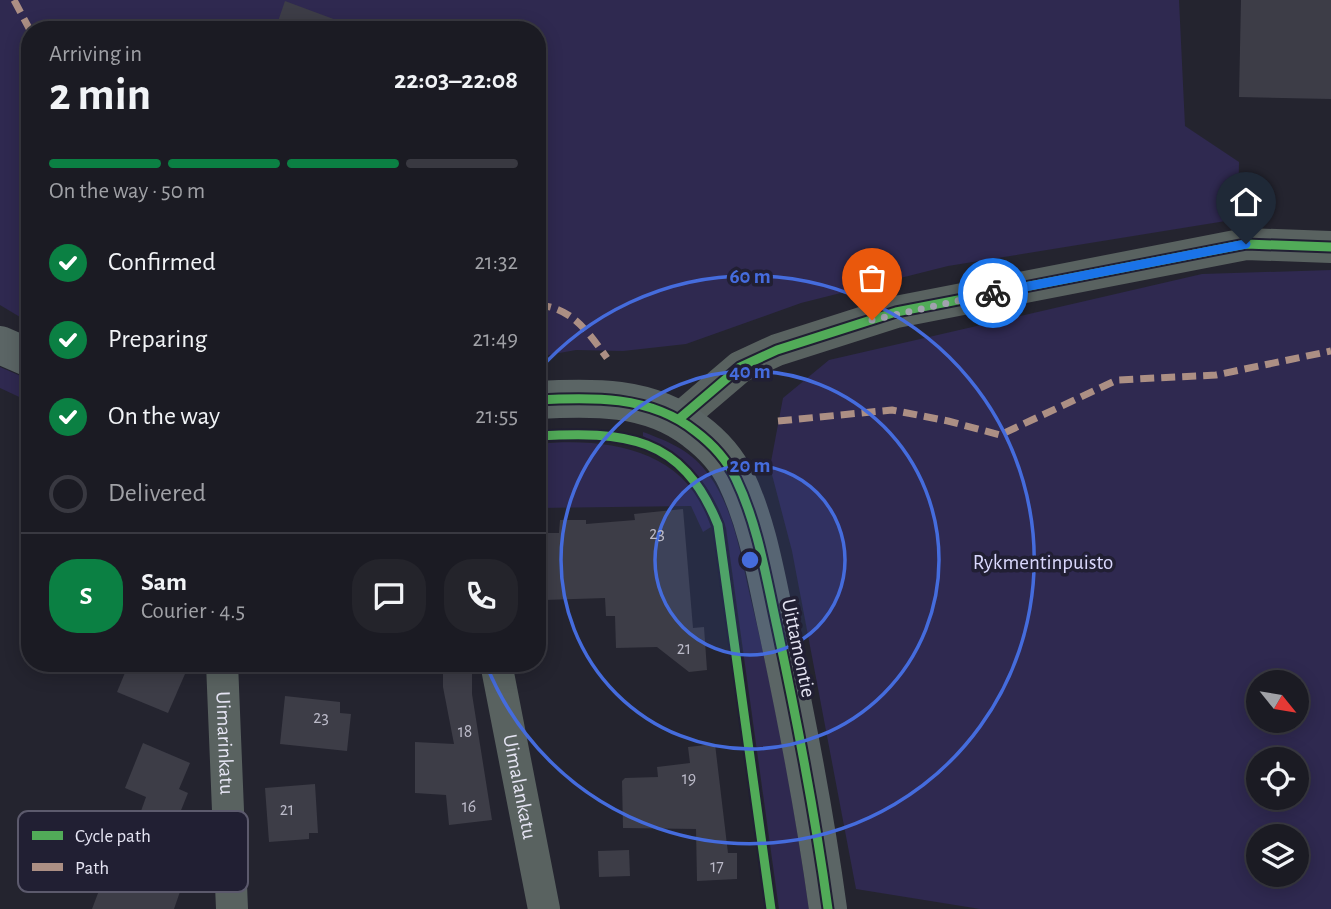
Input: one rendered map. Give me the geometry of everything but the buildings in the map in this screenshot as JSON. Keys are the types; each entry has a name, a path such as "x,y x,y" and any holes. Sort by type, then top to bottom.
{"street":[{"path":"679,419 740,367 777,350 896,312 1246,244 1331,247"},
{"path":"0,345 21,354"},
{"name":"Uittamontie","path":"546,400 607,399 652,408 679,419 709,443 729,466 743,494 759,543 817,828 828,909"},
{"name":"Uimarinkatu","path":"222,672 228,811"},
{"name":"Uimalankatu","path":"498,672 544,909"}],"green space":[{"path":"0,0 1179,0 1185,126 1239,162 1238,219 948,266 801,303 686,344 623,351 576,350 546,355 546,21 21,21 21,318 0,305"},
{"name":"Rykmentinpuisto","path":"1331,270 1331,909 980,909 856,889 792,551 770,467 783,398 829,360 1202,274"},
{"path":"0,367 21,376 21,398 0,388"},
{"path":"643,432 688,453 709,475 731,519 776,715 809,909 779,909 726,528 712,496 695,473 672,454 643,436"},
{"path":"546,443 591,443 617,447 642,454 664,465 684,480 700,501 711,527 703,532 691,506 546,508"}],"marked path":[{"path":"14,0 25,21"},
{"path":"546,306 560,310 578,322 607,358"},
{"path":"778,421 892,410 1000,435 1117,380 1216,375 1331,351"}],"cycle path":[{"path":"679,419 740,367 777,350 896,312 1246,244 1331,247"},
{"path":"546,400 599,399 659,411 678,419 701,436 718,452 732,472 750,514 765,570 792,697 828,909"},
{"path":"546,436 597,435 623,438 647,445 668,456 687,472 703,495 718,525 771,909"}],"way so far":[{"path":"872,320 896,312 993,293"}],"route":[{"path":"993,293 1246,244"}]}
